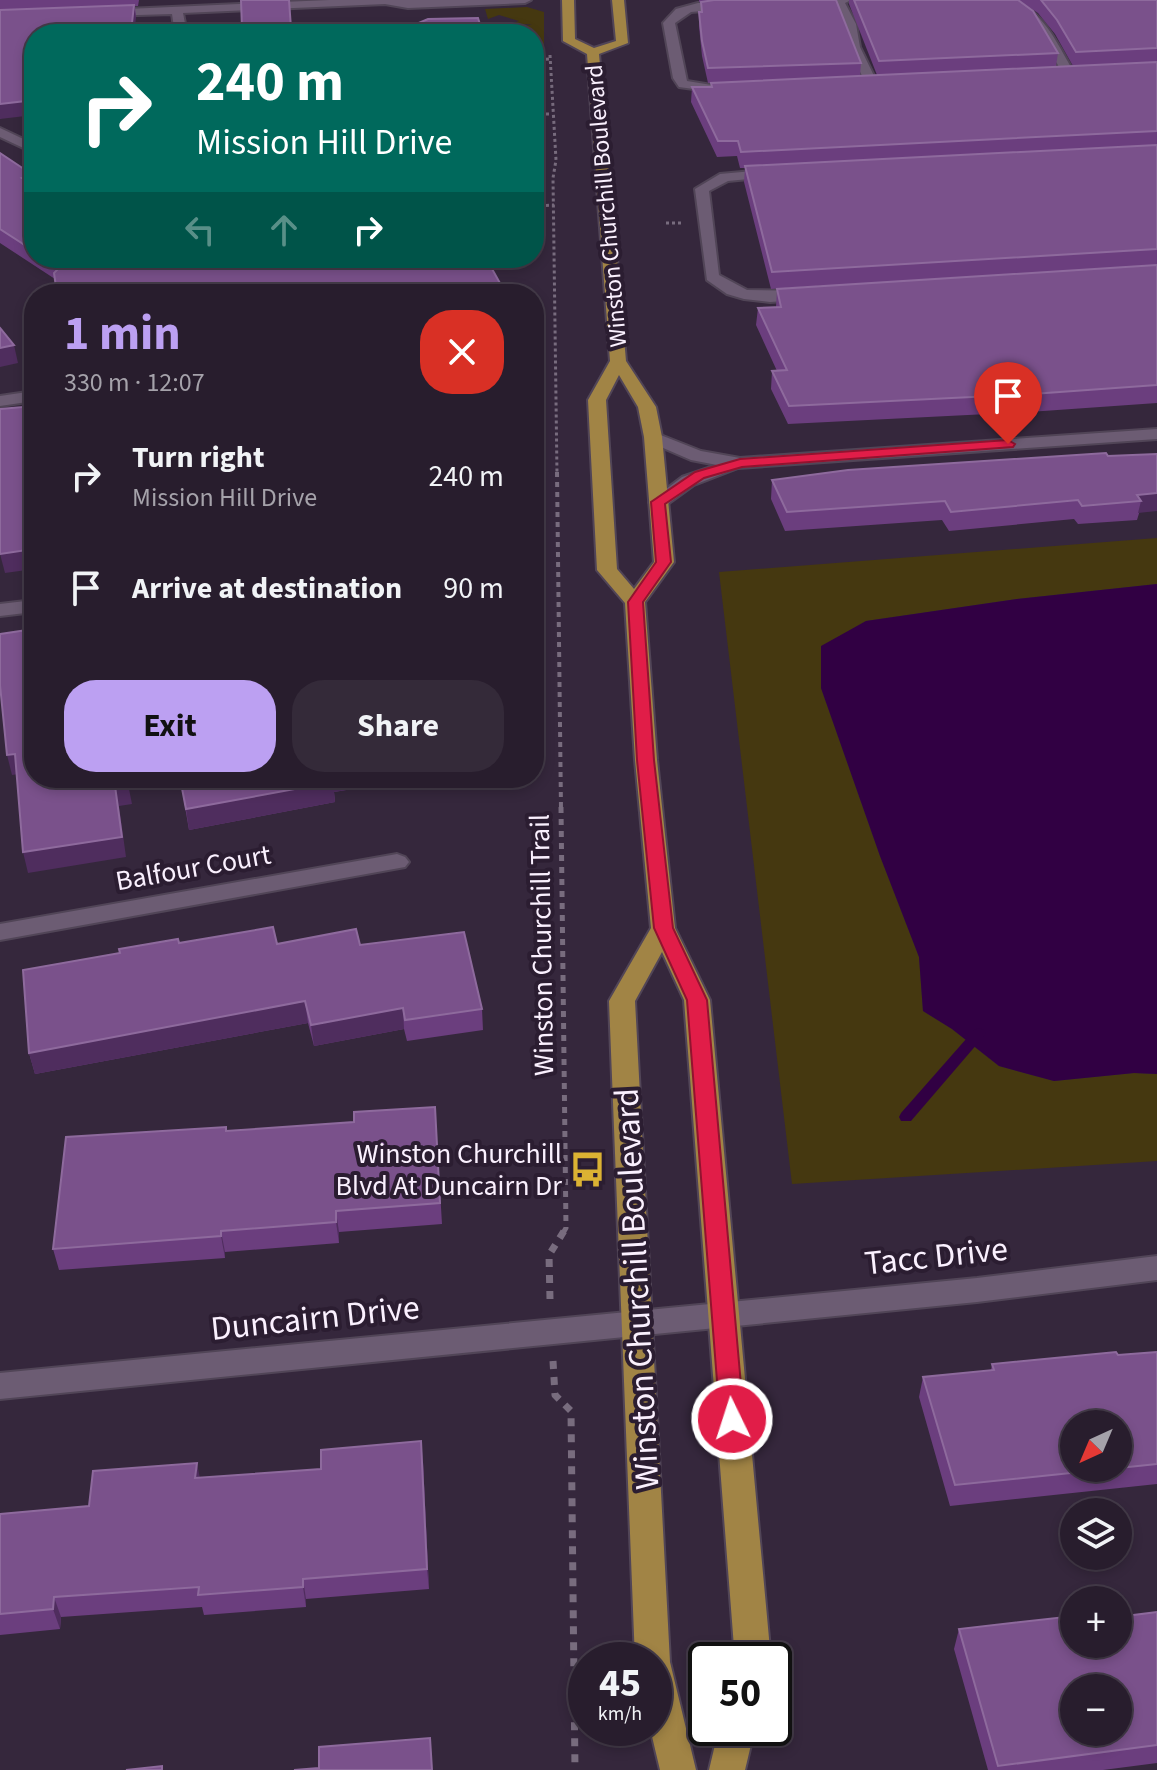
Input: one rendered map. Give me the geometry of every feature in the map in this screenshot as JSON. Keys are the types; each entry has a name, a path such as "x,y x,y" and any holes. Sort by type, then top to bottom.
{"main road":[{"name":"Winston Churchill Boulevard","path":"568,0 569,41 593,52 622,43 618,0"},
{"name":"Winston Churchill Boulevard","path":"593,52 618,361 647,407 653,437 664,562 635,602 607,570 597,400 618,361"},
{"path":"635,602 646,760 663,928 697,1000 751,1642"},
{"name":"Winston Churchill Boulevard","path":"652,1642 622,1001 663,928"},
{"name":"Winston Churchill Boulevard","path":"672,1744 678,1770"},
{"path":"727,1770 733,1746"}],"street":[{"path":"88,14 354,1 386,0 408,5 525,0"},
{"path":"793,3 845,0"},
{"path":"1008,0 1037,21 1075,73 1054,74"},
{"path":"838,1 850,24 854,47 872,84"},
{"path":"744,90 707,90 683,84 679,78 669,23 675,14 700,7 748,5"},
{"path":"177,10 179,24"},
{"path":"857,85 887,83"},
{"path":"0,132 24,144"},
{"path":"797,172 725,177 702,189 712,277 729,290 760,297 830,295"},
{"path":"0,401 24,397"},
{"path":"658,502 700,475 740,463 1157,434"},
{"path":"653,437 697,456 740,463"},
{"path":"0,610 24,607"},
{"name":"Balfour Court","path":"0,932 397,862"},
{"name":"Tacc Drive","path":"638,1323 1157,1268"},
{"name":"Duncairn Drive","path":"0,1386 638,1323"}],"path":[{"name":"Winston Churchill Trail","path":"549,54 556,160 554,205 566,1228 549,1255"},
{"path":"544,59 550,59"},
{"path":"544,114 552,114"},
{"path":"544,206 554,205"},
{"path":"554,1383 555,1395 571,1411 575,1770"}],"shaded area":[{"path":"527,7 544,12 544,24 512,24 519,21 499,15 488,19 485,9"},
{"path":"1157,538 1157,584 1017,599 866,621 821,647 821,688 919,957 923,1011 952,1029 999,1066 1054,1081 1134,1073 1157,1074 1157,1161 792,1184 719,572"},
{"path":"1157,584 1157,1074 1134,1073 1054,1081 999,1066 952,1029 923,1011 919,957 821,688 821,646 866,621 1017,599"}],"building":[{"path":"241,0 289,0 291,24 242,24"},
{"path":"836,0 861,63 708,68 699,12 702,12 701,2"},
{"path":"854,0 1018,0 1033,11 1058,53 879,61"},
{"path":"1041,0 1157,0 1157,48 1076,52"},
{"path":"134,5 132,24 24,24 24,101 0,104 0,10"},
{"path":"478,18 480,24 416,24 428,19"},
{"path":"1157,62 1157,131 741,152 738,141 718,141 692,87 712,87 711,83"},
{"path":"1157,145 1157,249 772,272 745,166"},
{"path":"0,153 24,169 24,245 0,229"},
{"path":"1157,265 1157,385 789,406 772,371 787,370 758,308 781,307 777,289"},
{"path":"59,268 492,268 500,284 56,284 54,273"},
{"path":"0,328 14,345 0,348"},
{"path":"24,407 24,550 0,554 0,409"},
{"path":"1106,453 1108,456 1157,454 1157,493 1137,495 1141,501 1082,506 1078,500 951,512 945,501 787,512 772,480 848,470"},
{"path":"24,630 24,788 115,788 122,837 23,852 15,754 7,755 0,685 0,634"},
{"path":"182,788 300,788 186,809"},
{"path":"273,927 277,944 356,929 360,945 464,932 482,1009 405,1020 403,1008 311,1025 305,1001 29,1053 23,970 120,953 119,949 178,939 179,943"},
{"path":"435,1107 440,1203 336,1211 336,1222 221,1231 221,1236 53,1249 66,1137 354,1122 354,1112"},
{"path":"1116,1352 1118,1355 1157,1352 1157,1464 1132,1467 1132,1410 1060,1410 1060,1474 955,1485 923,1377 994,1370 992,1364"},
{"path":"421,1441 427,1569 303,1579 303,1587 198,1595 199,1587 54,1597 53,1609 0,1614 0,1514 89,1506 93,1471 197,1463 195,1478 321,1469 321,1450"},
{"path":"1157,1612 1157,1745 998,1766 959,1629 1060,1618 1060,1658 1132,1658 1132,1615"},
{"path":"430,1738 432,1770 294,1770 319,1768 319,1747"},
{"path":"162,1766 162,1770 126,1770"}],"waterway":[{"path":"906,1117 979,1033"}],"place":[{"name":"Winston Churchill Blvd At Duncairn Dr","path":"588,1169"}],"route":[{"path":"732,1419 697,1000 663,928 646,760 635,602 664,562 658,502 700,475 740,463 1008,444"}]}
